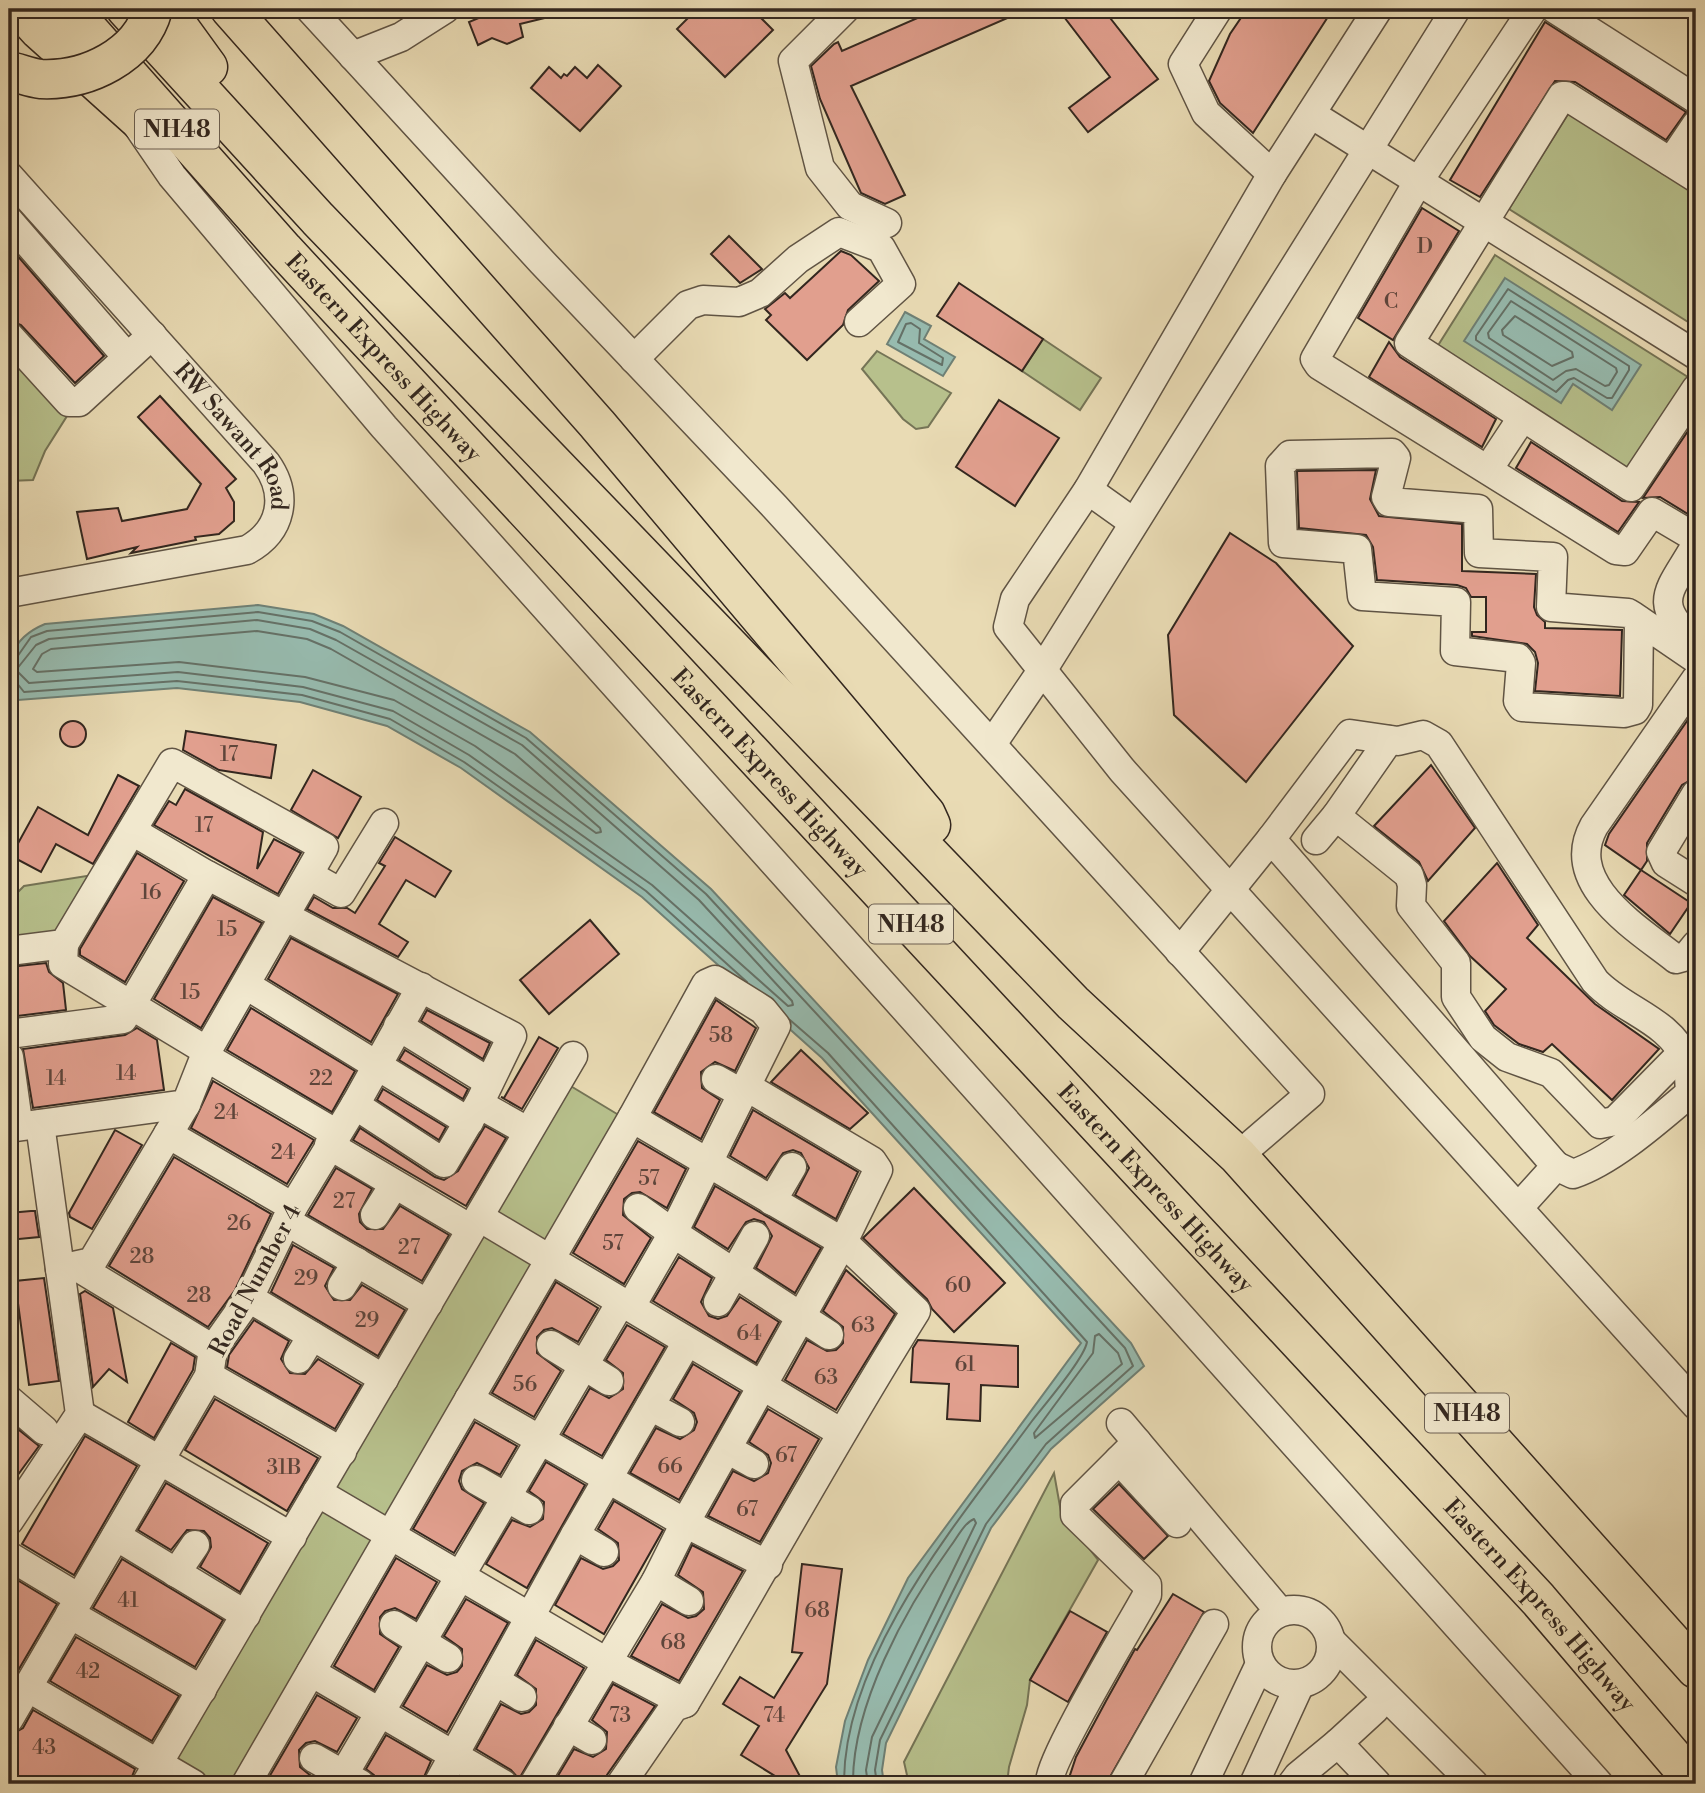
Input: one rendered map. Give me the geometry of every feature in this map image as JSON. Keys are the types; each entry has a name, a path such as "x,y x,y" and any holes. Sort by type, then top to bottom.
{"highway":[{"path":"20,9 39,30 284,250"},
{"name":"Eastern Express Highway","path":"70,9 284,250 1538,1598 1696,1784"},
{"name":"Eastern Express Highway","path":"126,9 318,219 1073,1003 1238,1156 1696,1669"},
{"path":"9,71 40,79 78,75 108,64 134,44 153,9"},
{"path":"166,9 318,219"},
{"path":"230,9 597,424 926,814 961,886"}],"street":[{"path":"310,9 775,507 1310,1094 1238,1156"},
{"path":"353,57 401,37 445,9"},
{"path":"845,9 793,61 820,169 850,206 887,223"},
{"path":"1218,9 1183,64 1206,113 1272,174"},
{"path":"1378,9 1272,174 1088,490 1015,599 1008,626 1122,770 1519,1206 1696,1405"},
{"path":"992,744 1044,669 1133,522 1456,9"},
{"path":"1533,9 1418,182 1315,359 1319,365 1489,468 1619,552 1625,551 1652,512 1696,538"},
{"path":"1555,9 1696,99"},
{"path":"1696,178 1563,95 1409,343 1631,487 1696,389"},
{"path":"126,108 172,176 384,427 1599,1784"},
{"path":"1311,114 1696,355"},
{"path":"1671,162 1696,125"},
{"name":"RW Sawant Road","path":"9,593 247,550 259,544 275,524 281,499 274,474 152,335 11,184"},
{"path":"9,221 127,357"},
{"path":"634,359 688,305 703,300 739,302 760,293 798,259 839,232 881,248 901,284 859,322"},
{"path":"9,336 69,402 79,402 152,335"},
{"path":"1489,468 1522,418"},
{"path":"1639,620 1638,705 1635,710 1629,713 1522,707 1518,701 1521,663 1518,658 1455,651 1456,602 1362,596 1357,549 1283,543 1280,466 1290,456 1392,453 1396,456 1386,497 1389,502 1478,509 1479,553 1553,557 1551,607 1628,613 1639,620 1696,659"},
{"path":"1088,490 1133,522"},
{"path":"1696,545 1667,597 1670,616 1696,643"},
{"path":"1696,679 1594,827 1584,852 1586,863 1607,903 1675,959 1687,956 1696,945"},
{"path":"1180,952 1271,839 1350,733 1390,740 1423,734 1439,744 1595,981 1608,995 1665,1029 1687,1060 1690,1093 1591,1168 1573,1174 1556,1166 1271,839"},
{"path":"1316,840 1390,740"},
{"path":"68,1267 92,1262 186,1104 207,1054 324,847 172,763 64,944 63,964 207,1054 394,1185 549,1258 840,1432"},
{"path":"1696,794 1661,852 1666,863 1696,882"},
{"path":"1336,816 1409,875 1412,885 1411,906 1456,963 1455,997 1483,1038 1507,1057 1551,1073 1600,1124 1615,1121 1682,1053"},
{"path":"309,875 341,893 384,823"},
{"path":"132,831 208,875 512,1036 479,1103 444,1163 355,1105"},
{"path":"9,1034 123,1019 208,875"},
{"path":"9,951 64,944"},
{"path":"246,1784 632,1118 706,984 715,980 763,1010 776,1026 745,1091 706,1161 673,1233 583,1365 505,1496 381,1713 347,1781 314,1758"},
{"path":"246,985 376,1063 479,1103 527,1131"},
{"name":"Road Number 4","path":"9,1719 160,1461 211,1362 249,1298 289,1214 355,1105 376,1063 421,987"},
{"path":"398,1026 479,1103"},
{"path":"152,1774 573,1056"},
{"path":"9,1057 22,1123 68,1267 80,1414 9,1521"},
{"path":"534,1784 605,1661 656,1581 685,1523 729,1450 803,1315 878,1170 873,1161 745,1091 716,1079"},
{"path":"22,1123 186,1104"},
{"path":"621,1784 674,1707 685,1703 768,1565 840,1432 916,1311 842,1242 632,1118"},
{"path":"168,1134 289,1214 350,1274 428,1304"},
{"path":"1519,1206 1556,1166"},
{"path":"772,1201 792,1167"},
{"path":"375,1215 394,1185"},
{"path":"638,1208 830,1335"},
{"path":"718,1302 755,1236"},
{"path":"68,1267 211,1362 261,1419 342,1452"},
{"path":"249,1298 305,1348 384,1379"},
{"path":"438,1784 575,1535 687,1342"},
{"path":"551,1345 609,1381"},
{"path":"469,1399 685,1523 768,1565"},
{"path":"9,1400 44,1430"},
{"path":"650,1406 680,1422"},
{"path":"80,1414 292,1537"},
{"path":"1125,1442 1177,1523"},
{"path":"1125,1442 1280,1612"},
{"path":"1050,1784 1048,1777 1147,1595 1147,1585 1075,1515 1075,1504 1125,1442"},
{"path":"729,1450 754,1464"},
{"path":"476,1480 529,1510"},
{"path":"317,1492 605,1661 685,1703"},
{"path":"575,1535 604,1552"},
{"path":"116,1536 246,1615"},
{"path":"177,1573 195,1545"},
{"path":"9,1556 75,1606 202,1690"},
{"path":"656,1581 689,1601"},
{"path":"1203,1784 1260,1664 1257,1639 1261,1628 1280,1612 1302,1610 1321,1621 1329,1652 1376,1709 1449,1784"},
{"path":"1123,1784 1214,1623"},
{"path":"394,1625 448,1658"},
{"path":"1260,1664 1277,1681 1300,1684 1321,1673 1329,1652"},
{"path":"1329,1652 1474,1784"},
{"path":"311,1672 503,1784"},
{"path":"496,1681 522,1697"},
{"path":"1254,1784 1300,1684"},
{"path":"27,1688 152,1774 193,1784"},
{"path":"1292,1784 1376,1709"},
{"path":"568,1726 592,1740"},
{"path":"1338,1743 1377,1784"}],"green space":[{"path":"1573,106 1696,183 1696,327 1509,209"},
{"path":"1495,255 1691,379 1627,479 1432,355"},
{"path":"1043,339 1101,378 1080,410 1022,371"},
{"path":"877,351 951,393 928,427 916,429 903,419 862,369"},
{"path":"9,352 67,416 45,451 33,480 9,481"},
{"path":"99,874 60,937 9,944 9,901 24,886"},
{"path":"564,1082 622,1117 548,1254 486,1215"},
{"path":"479,1229 542,1262 384,1528 328,1493"},
{"path":"1054,1473 1061,1512 1098,1560 1030,1680 1027,1705 1009,1767 1007,1784 909,1784 904,1762"},
{"path":"320,1504 381,1538 241,1784 202,1784 164,1761"}],"water":[{"path":"1505,278 1641,365 1612,410 1573,384 1561,403 1464,341"},
{"path":"905,312 931,326 924,339 955,357 943,376 887,344"},
{"path":"258,605 314,614 343,626 530,732 711,889 1131,1343 1144,1366 1051,1449 991,1528 886,1743 882,1770 884,1784 838,1784 836,1767 845,1721 868,1660 908,1578 1081,1343 822,1058 642,897 461,768 387,726 300,702 177,688 18,700 13,688 10,665 17,645 33,630 45,624"}],"building":[{"path":"500,9 552,9 553,16 520,24 523,37 507,44 492,38 478,45 469,22"},
{"path":"697,9 752,9 773,30 725,77 677,29"},
{"path":"938,9 1028,9 851,86 905,195 885,204 861,193 820,99 811,66 838,42 842,51"},
{"path":"1058,9 1103,9 1158,79 1088,132 1069,108 1110,77"},
{"path":"1247,9 1333,9 1253,133 1220,103 1209,81 1230,34"},
{"path":"1545,22 1686,112 1666,140 1575,82 1555,81 1480,197 1450,180"},
{"path":"598,65 621,86 580,131 531,88 549,67 561,78 564,74 567,76 575,67 587,78"},
{"path":"1422,208 1459,231 1393,340 1358,318"},
{"path":"729,236 762,269 740,283 711,254"},
{"path":"9,246 104,356 75,383 21,325 9,320"},
{"path":"841,251 851,255 879,281 848,310 843,325 807,360 766,320 771,315 765,309 785,293 790,298"},
{"path":"959,283 1043,339 1022,371 937,316"},
{"path":"1389,342 1400,357 1496,419 1482,447 1369,377"},
{"path":"160,396 236,479 226,488 234,502 234,521 219,534 195,537 196,540 131,553 137,547 87,559 77,512 118,508 122,521 187,509 201,484 138,417"},
{"path":"999,400 1059,438 1015,506 956,467"},
{"path":"1696,419 1696,519 1660,497 1643,498"},
{"path":"1531,442 1622,501 1639,502 1618,532 1516,468"},
{"path":"1376,470 1370,499 1379,516 1462,524 1462,571 1536,574 1534,607 1537,615 1545,622 1545,628 1622,630 1620,696 1535,691 1538,663 1535,652 1527,644 1472,636 1472,632 1486,632 1486,597 1471,597 1466,588 1457,585 1377,580 1373,547 1366,535 1299,528 1297,471"},
{"path":"1230,533 1276,563 1353,646 1246,782 1174,715 1168,635"},
{"path":"1696,708 1696,777 1682,785 1647,843 1647,861 1641,870 1605,845 1609,834"},
{"path":"73,721 82,725 86,734 82,743 73,747 64,743 60,734 64,725"},
{"path":"186,731 276,745 271,778 219,770 183,750"},
{"path":"1431,765 1475,828 1428,881 1419,862 1374,826"},
{"path":"313,770 361,797 338,838 291,810"},
{"path":"118,775 139,786 93,864 56,844 41,872 11,856 38,807 88,835"},
{"path":"185,789 263,832 257,869 274,839 301,853 278,894 154,825 169,801 176,805"},
{"path":"395,837 451,871 435,897 406,880 379,924 408,942 398,957 307,909 314,897 333,908 347,908 355,913 385,866 379,863"},
{"path":"137,853 184,881 125,982 80,955 80,949"},
{"path":"1497,863 1538,925 1527,938 1595,1004 1659,1049 1612,1100 1552,1044 1543,1052 1519,1044 1494,1025 1485,1011 1506,989 1470,956 1444,921"},
{"path":"1641,870 1691,903 1670,934 1624,895"},
{"path":"213,897 262,923 201,1028 154,999"},
{"path":"590,920 619,954 549,1014 520,980"},
{"path":"291,938 398,994 371,1042 268,979"},
{"path":"46,963 49,972 63,983 66,1010 9,1017 9,967"},
{"path":"716,1000 756,1028 735,1071 715,1062 701,1072 702,1088 720,1100 701,1139 654,1112"},
{"path":"251,1008 355,1071 332,1112 227,1050"},
{"path":"427,1010 490,1043 483,1059 421,1021"},
{"path":"137,1028 157,1040 164,1090 33,1108 23,1049 125,1035"},
{"path":"539,1037 558,1048 522,1109 501,1097 504,1098"},
{"path":"405,1050 468,1089 463,1099 399,1060"},
{"path":"801,1050 868,1113 850,1129 771,1082"},
{"path":"213,1081 314,1140 287,1184 191,1128"},
{"path":"383,1089 446,1127 439,1140 377,1100"},
{"path":"753,1110 858,1172 836,1219 795,1195 809,1168 801,1153 793,1150 783,1153 766,1178 730,1156"},
{"path":"485,1126 506,1138 466,1206 353,1140 360,1128 435,1177 444,1180 458,1171"},
{"path":"115,1130 142,1145 92,1229 70,1217 69,1213"},
{"path":"638,1141 686,1169 667,1208 640,1192 632,1193 624,1199 623,1215 651,1238 624,1284 573,1253"},
{"path":"174,1157 271,1214 235,1290 208,1327 109,1266"},
{"path":"336,1168 372,1189 359,1214 360,1222 367,1229 383,1229 400,1206 449,1235 422,1281 308,1215"},
{"path":"715,1186 821,1248 795,1293 756,1268 772,1236 764,1222 754,1219 746,1222 728,1249 694,1227"},
{"path":"914,1188 1005,1283 954,1332 932,1309 927,1299 863,1238"},
{"path":"35,1211 39,1237 9,1240 9,1213"},
{"path":"293,1245 334,1268 325,1286 334,1300 350,1300 362,1285 405,1310 378,1356 271,1292"},
{"path":"679,1257 712,1278 701,1302 709,1316 718,1319 727,1316 740,1297 779,1322 756,1363 653,1301"},
{"path":"846,1270 895,1314 836,1410 785,1380 807,1340 827,1351 836,1350 843,1343 843,1327 823,1311"},
{"path":"44,1278 59,1381 29,1385 15,1281"},
{"path":"556,1282 598,1308 578,1342 552,1328 544,1330 537,1337 537,1353 561,1371 534,1417 492,1393"},
{"path":"85,1291 113,1308 127,1382 109,1369 93,1387 80,1294"},
{"path":"254,1320 289,1341 281,1359 290,1373 305,1374 318,1359 361,1385 335,1429 227,1367 229,1355"},
{"path":"627,1325 665,1347 602,1456 563,1434 590,1388 609,1398 623,1389 623,1373 606,1360"},
{"path":"918,1340 1018,1346 1018,1387 981,1385 980,1421 947,1419 949,1384 911,1382 913,1348"},
{"path":"171,1343 195,1357 193,1370 154,1438 128,1422"},
{"path":"693,1364 740,1392 679,1500 630,1473 656,1428 680,1439 694,1430 697,1422 694,1413 673,1399"},
{"path":"215,1399 318,1458 287,1511 185,1450"},
{"path":"768,1409 819,1439 760,1542 708,1516 733,1471 754,1481 768,1473 771,1463 768,1455 749,1442"},
{"path":"9,1422 39,1446 9,1487"},
{"path":"475,1422 517,1446 500,1475 477,1463 462,1471 459,1481 462,1489 484,1503 454,1553 413,1529"},
{"path":"85,1436 137,1466 74,1575 22,1544"},
{"path":"546,1462 585,1485 527,1588 486,1564 512,1520 530,1527 543,1519 544,1502 529,1491"},
{"path":"166,1483 268,1543 240,1592 200,1567 211,1547 210,1538 204,1531 187,1530 171,1550 138,1530"},
{"path":"1119,1484 1168,1536 1144,1559 1093,1509"},
{"path":"614,1501 663,1530 604,1634 555,1605 581,1558 603,1569 613,1566 619,1560 618,1543 598,1529"},
{"path":"692,1545 743,1571 679,1681 631,1656 662,1604 688,1618 696,1616 704,1609 703,1592 678,1575"},
{"path":"396,1558 437,1582 416,1619 395,1608 385,1611 380,1617 380,1634 399,1647 374,1690 334,1666"},
{"path":"122,1559 223,1620 195,1667 93,1608"},
{"path":"802,1564 842,1569 827,1684 786,1750 804,1784 788,1784 741,1755 759,1726 723,1704 740,1677 774,1698 802,1653 792,1652"},
{"path":"9,1575 57,1604 9,1686"},
{"path":"1173,1594 1204,1612 1106,1784 1067,1784 1076,1757 1135,1649 1137,1650"},
{"path":"466,1599 508,1623 447,1732 403,1706 427,1665 447,1675 457,1672 462,1666 462,1649 444,1636"},
{"path":"1070,1611 1107,1632 1068,1702 1030,1680"},
{"path":"76,1637 179,1696 152,1741 50,1681"},
{"path":"536,1640 584,1668 519,1779 511,1770 476,1749 501,1704 521,1714 529,1712 536,1705 536,1689 517,1675"},
{"path":"613,1684 655,1706 607,1775 605,1784 553,1784 574,1749 593,1757 606,1749 607,1732 592,1720"},
{"path":"317,1695 357,1718 337,1752 315,1741 306,1743 299,1750 300,1767 321,1784 265,1784"},
{"path":"33,1710 135,1769 129,1784 9,1784 9,1736 23,1728"},
{"path":"386,1735 431,1761 421,1784 377,1784 374,1775 366,1769"}]}
